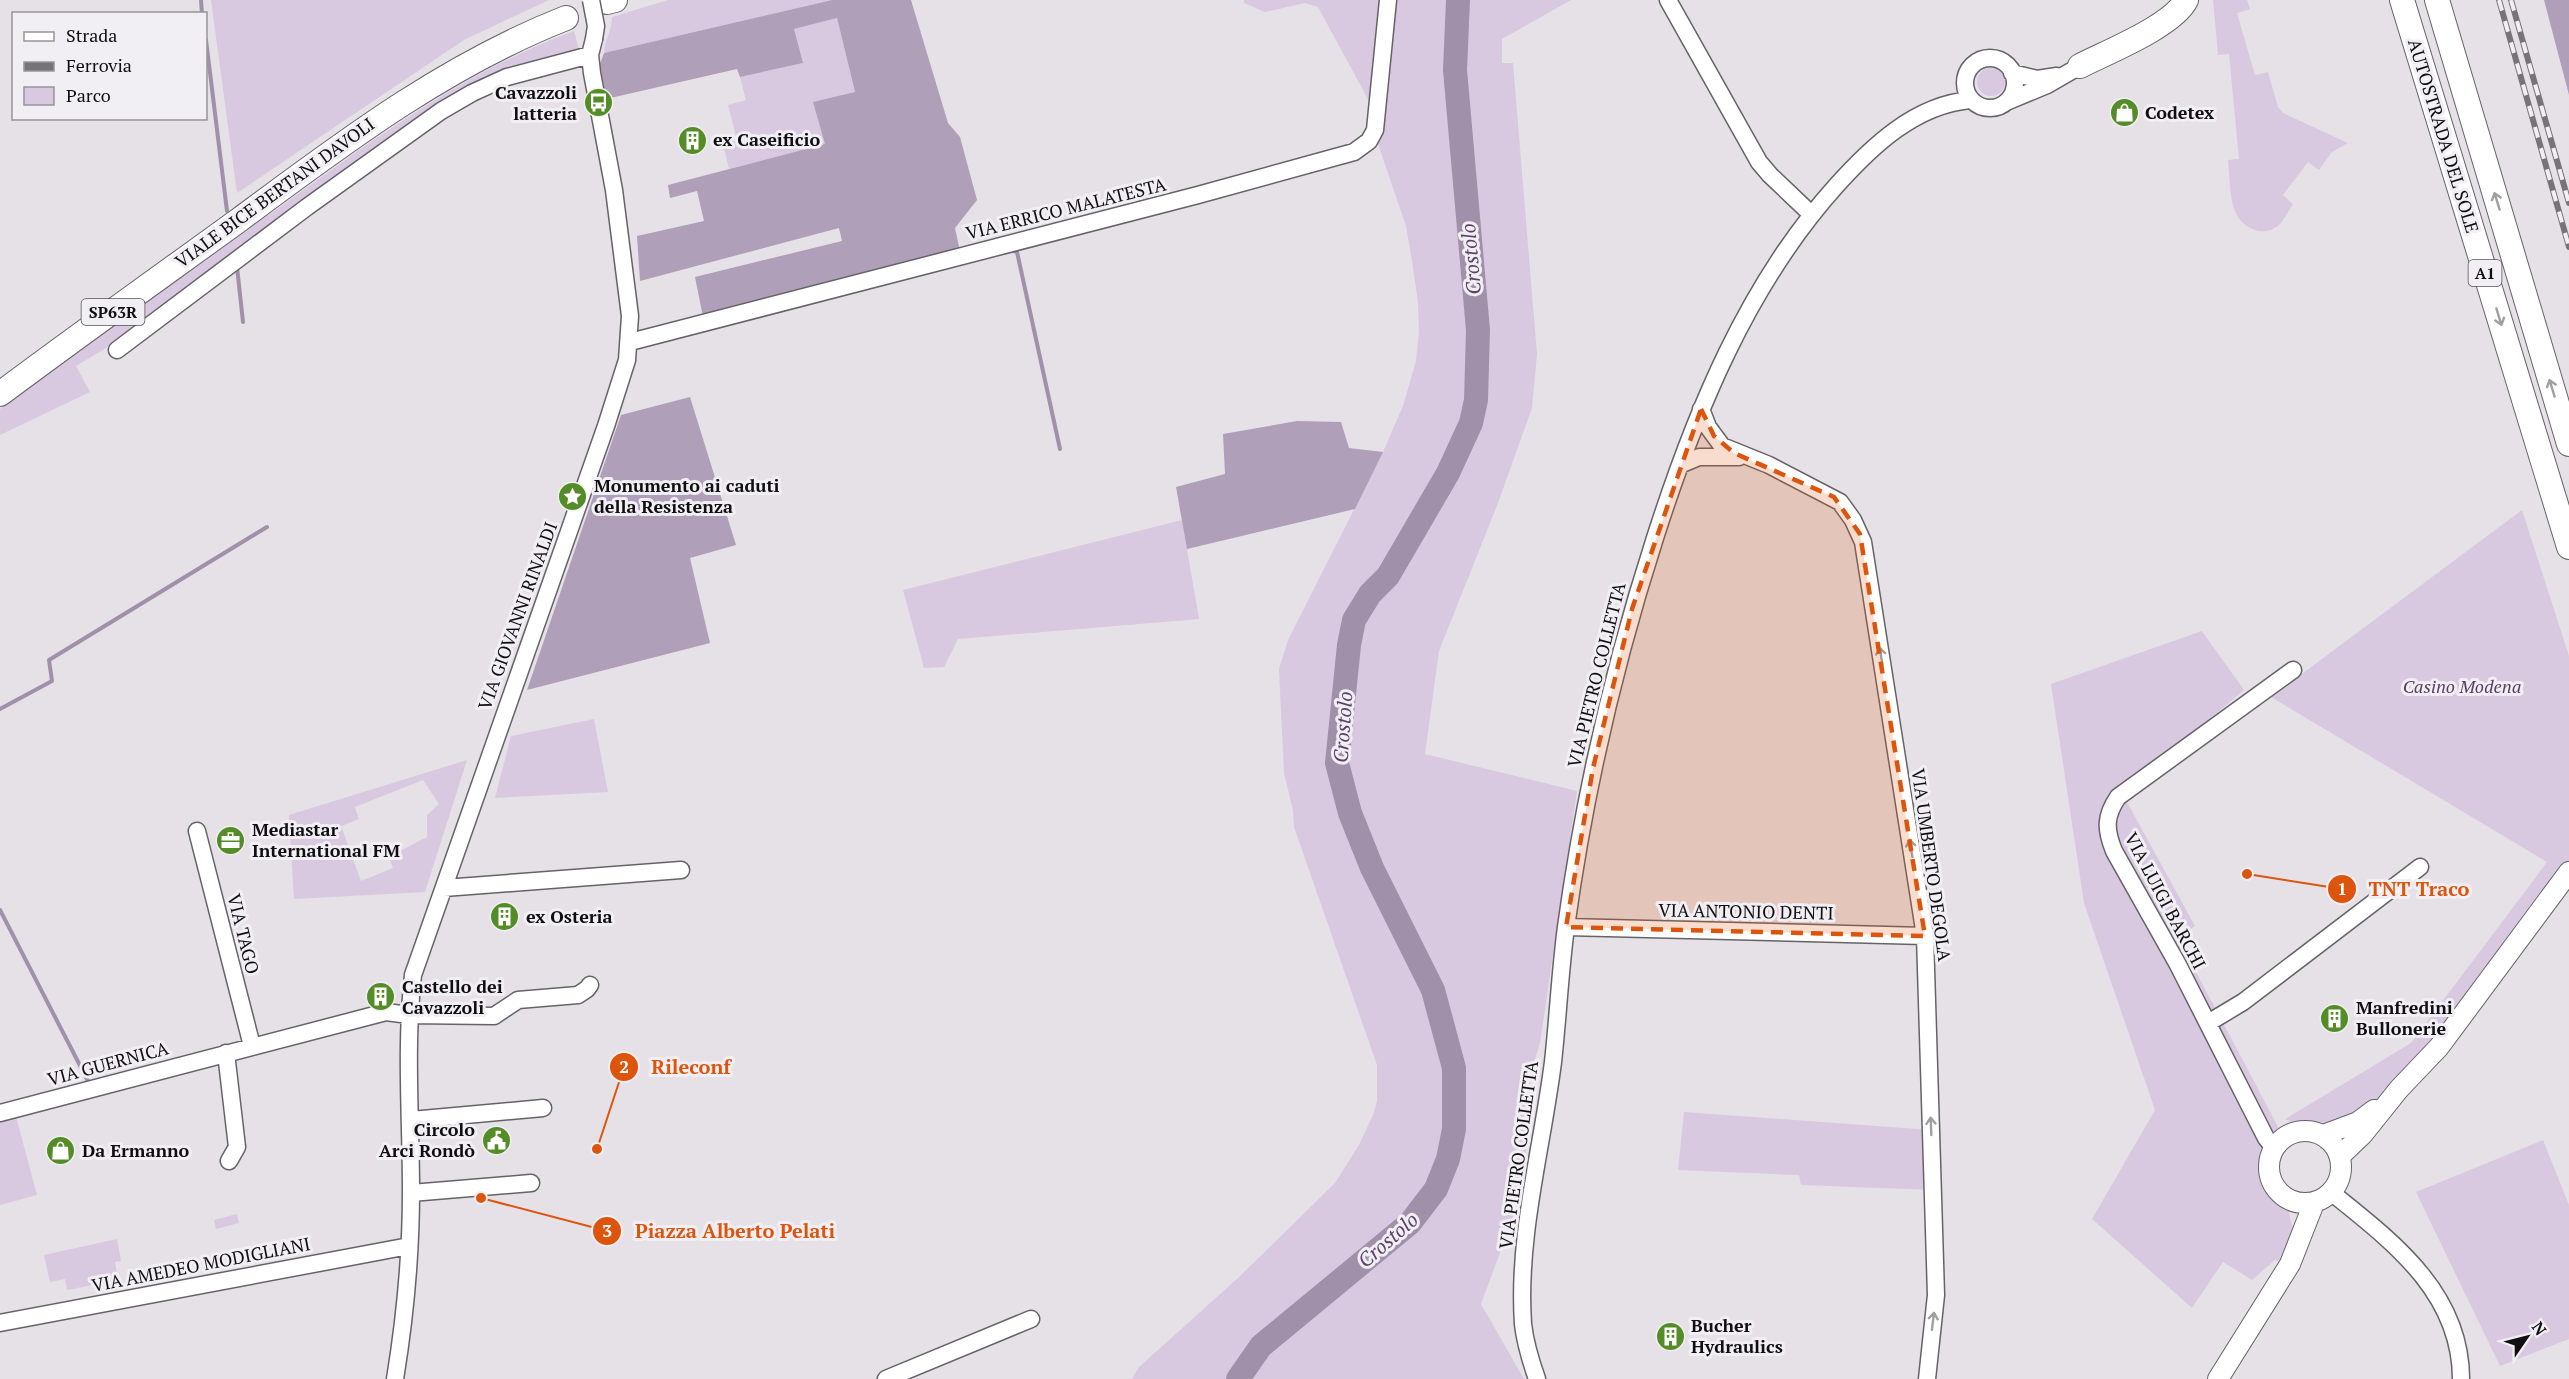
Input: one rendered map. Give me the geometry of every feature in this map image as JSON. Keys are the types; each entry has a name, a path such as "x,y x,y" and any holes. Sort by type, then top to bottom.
{"highway":[{"path":"2080,66 2168,20 2181,9 2186,0"},
{"name":"AUTOSTRADA DEL SOLE","path":"2402,0 2569,547"},
{"name":"AUTOSTRADA DEL SOLE","path":"2437,0 2569,444"},
{"name":"VIALE BICE BERTANI DAVOLI","path":"0,394 329,152 420,91 502,46 566,18"}],"main road":[{"path":"2340,1156 2363,1134 2399,1089 2439,1047 2569,872"},
{"path":"2324,1135 2358,1122 2399,1089"},
{"path":"2285,1198 2304,1204 2314,1203 2332,1193 2342,1167 2340,1156 2331,1141 2324,1135 2310,1131 2296,1132 2284,1138 2274,1148 2268,1166 2272,1184 2285,1198 2297,1244"},
{"path":"2218,1379 2290,1264 2314,1203"}],"street":[{"name":"VIA ERRICO MALATESTA","path":"630,342 1187,198 1354,152 1369,141 1377,119 1388,0"},
{"path":"1668,0 1754,154 1770,175 1811,214"},
{"name":"VIA GIOVANNI RINALDI","path":"395,1379 400,1355 409,1246 411,1120 409,1015 413,975 606,426 622,379 630,342 628,290 614,190 592,73 596,26 603,1"},
{"path":"117,350 428,119 499,80 596,43"},
{"path":"1983,59 2000,60 2012,73 2023,77 2046,78 2080,66 2048,85 1990,108 1982,107 1968,92 1969,69 1983,59"},
{"path":"2006,102 2014,88 2012,73"},
{"name":"VIA PIETRO COLLETTA","path":"1537,1379 1523,1328 1522,1268 1553,1063 1566,927 1593,768 1629,620 1680,465 1701,409 1760,290 1811,214 1870,151 1897,129 1932,108 1968,92"},
{"name":"VIA UMBERTO DEGOLA","path":"1701,409 1708,427 1722,446 1749,459 1769,465 1834,497 1850,513 1860,534 1864,550 1925,936 1936,1295 1927,1379"},
{"name":"VIA UMBERTO DEGOLA","path":"1680,465 1699,457 1749,459"},
{"name":"VIA LUIGI BARCHI","path":"2274,1148 2266,1138 2208,1023 2114,851 2107,833 2109,810 2118,796 2293,670"},
{"name":"VIA TAGO","path":"196,831 252,1047"},
{"path":"2208,1023 2243,1002 2420,867"},
{"path":"444,888 681,870"},
{"name":"VIA ANTONIO DENTI","path":"1566,927 1925,936"},
{"name":"VIA GUERNICA","path":"0,1113 386,1012 409,1015 494,1016 518,1000 578,995 590,985"},
{"path":"226,1053 237,1147 229,1161"},
{"path":"411,1120 543,1108"},
{"path":"411,1193 531,1183"},
{"path":"2332,1193 2394,1243 2420,1271 2434,1291 2461,1357 2461,1379"},
{"name":"VIA AMEDEO MODIGLIANI","path":"0,1323 409,1246"},
{"path":"886,1379 1031,1319"}],"highlighted area":[{"path":"1701,409 1714,436 1734,453 1834,497 1860,534 1925,936 1566,927 1593,768 1632,609"}],"green space":[{"path":"211,0 549,0 464,40 237,193"},
{"path":"668,0 832,0 604,53 612,17"},
{"path":"1244,0 1384,0 1376,96 1369,101 1318,7 1305,3 1265,12 1244,3"},
{"path":"1393,0 1571,0 1502,39 1502,63 1513,63 1537,354 1532,408 1498,503 1439,651 1425,754 1577,791 1540,1043 1529,1078 1532,1098 1521,1196 1481,1304 1524,1379 1132,1379 1139,1367 1238,1278 1335,1183 1359,1145 1377,1101 1377,1065 1294,827 1293,810 1284,773 1279,669 1288,640 1383,452 1403,406 1416,361 1419,331 1418,302 1406,226 1378,144"},
{"path":"2213,0 2247,0 2250,9 2237,13 2255,75 2268,72 2278,107 2283,113 2348,143 2332,152 2319,170 2308,162 2283,195 2293,204 2280,224 2268,231 2248,227 2238,217 2233,205 2228,160 2239,159 2229,54 2218,55"},
{"path":"837,18 855,93 825,144 729,169 723,144 737,140 728,105 746,100 740,77 802,63 794,29"},
{"path":"574,31 579,49 510,71 124,337 76,366 90,392 0,435 0,409 257,219 269,215 378,137 453,89 532,48"},
{"path":"1991,68 2001,72 2005,82 2001,92 1991,96 1981,92 1977,82 1981,72"},
{"name":"Casino Modena","path":"2522,510 2569,656 2569,872 2439,1047 2358,1122 2310,1131 2285,1119 2411,1043 2547,862 2271,697"},
{"path":"1182,520 1199,619 958,639 944,667 924,668 903,590"},
{"path":"2202,631 2244,690 2122,793 2195,926 2178,938 2284,1138 2274,1148 2268,1166 2272,1184 2285,1198 2297,1244 2290,1264 2275,1260 2252,1280 2223,1262 2192,1308 2092,1219 2155,1110 2084,903 2051,684"},
{"path":"594,719 608,792 495,798 511,736"},
{"path":"467,760 425,892 294,899 289,815","holes":["423,780 439,804 427,815 427,837 400,851 401,855 390,860 393,868 361,881 341,826 359,819 355,807"]},
{"path":"14,1109 37,1195 0,1205 0,1113"},
{"path":"1684,1112 1931,1130 1933,1190 1801,1185 1799,1175 1678,1170"},
{"path":"2543,1140 2569,1205 2569,1339 2500,1366 2416,1192"},
{"path":"237,1214 239,1223 216,1229 214,1220"},
{"path":"117,1239 121,1261 115,1262 118,1280 67,1290 65,1279 50,1282 44,1255"}],"shaded area":[{"path":"832,0 911,0 948,123 960,137 977,200 955,228 961,256 703,317 695,277 842,241 839,228 640,281 637,236 704,221 697,191 670,198 668,185 825,144 813,102 855,92 837,18 794,29 803,63 740,77 737,69 606,99 600,64 604,53"},
{"path":"2544,0 2569,0 2569,95"},
{"path":"690,397 736,545 690,558 710,643 527,690 621,415"},
{"path":"1297,421 1341,422 1349,448 1383,452 1355,509 1187,549 1176,487 1225,474 1223,434"}],"waterway":[{"path":"201,0 202,12"},
{"name":"Crostolo","path":"1238,1379 1261,1346 1410,1223 1436,1189 1448,1159 1454,1129 1454,1068 1433,990 1372,868 1350,813 1337,763 1349,645 1354,620 1370,594 1388,576 1448,473 1471,423 1476,400 1478,330 1455,70 1458,0"},
{"path":"207,48 227,211"},
{"path":"1010,250 1017,252 1060,449"},
{"path":"237,267 243,322"},
{"path":"0,709 52,681 49,660 267,527"},
{"path":"0,910 90,1085"}],"railway":[{"path":"2499,0 2569,247"},
{"path":"2511,0 2569,203"}],"place":[{"name":"Cavazzoli latteria","path":"598,103"},
{"name":"Codetex","path":"2124,113"},
{"name":"ex Caseificio","path":"692,140"},
{"name":"Monumento ai caduti della Resistenza","path":"573,496"},
{"name":"Mediastar International FM","path":"231,840"},
{"name":"TNT Traco","path":"2247,874"},
{"name":"ex Osteria","path":"505,917"},
{"name":"Castello dei Cavazzoli","path":"381,997"},
{"name":"Manfredini Bullonerie","path":"2335,1018"},
{"name":"Circolo Arci Rondò","path":"496,1140"},
{"name":"Rileconf","path":"597,1149"},
{"name":"Da Ermanno","path":"61,1151"},
{"name":"Piazza Alberto Pelati","path":"481,1198"},
{"name":"Bucher Hydraulics","path":"1670,1336"}]}
